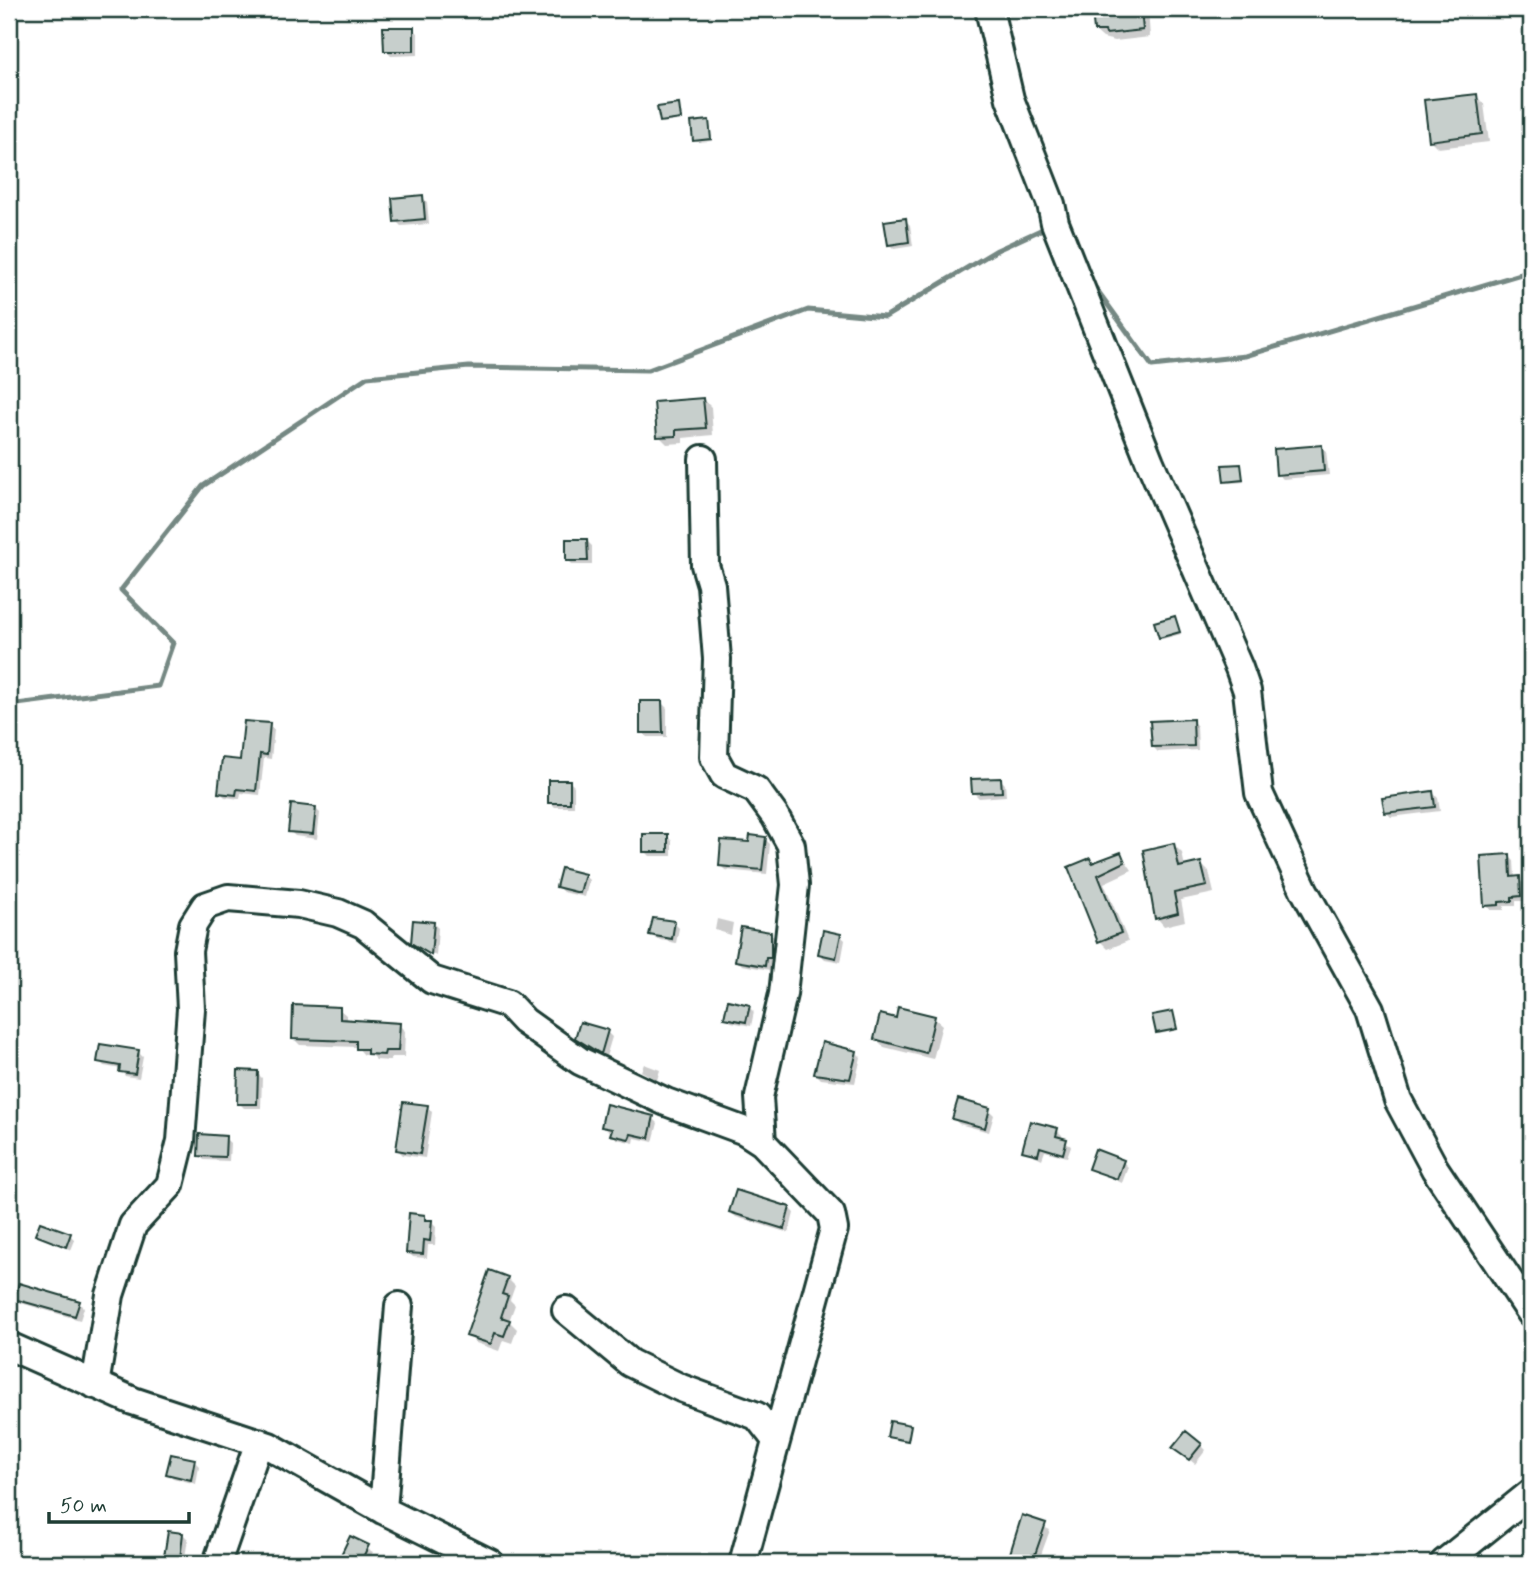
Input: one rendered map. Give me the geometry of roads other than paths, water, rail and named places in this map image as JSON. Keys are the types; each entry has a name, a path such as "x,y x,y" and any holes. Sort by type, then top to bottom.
{"street":[{"path":"989,9 1010,99 1051,204 1055,223 1150,462 1240,668 1247,691 1259,793 1304,890 1370,1009 1398,1100 1435,1169 1531,1313"},
{"path":"704,459 705,565 711,585 717,659 714,757 724,775 756,790 775,816 791,845 795,885 783,994 759,1097 762,1142"},
{"path":"95,1385 110,1295 133,1225 170,1185 181,1141 191,1009 188,951 192,925 205,906 228,898 299,904 338,913 363,924 432,980 508,1004 524,1021 580,1061 666,1102 745,1131 762,1142 831,1214 834,1228 743,1563"},
{"path":"383,1510 399,1306"},
{"path":"566,1310 630,1363 681,1388 757,1416 775,1439"},
{"path":"9,1346 95,1385 173,1415 259,1442 383,1510 490,1563"},
{"path":"217,1563 259,1442"},
{"path":"1444,1563 1531,1493"}],"waterway":[{"path":"9,705 158,686 173,643 121,590 203,486 367,377 469,367 648,370 808,310 885,317 997,250 1047,227"},
{"path":"1092,283 1152,366 1245,356 1531,271"}]}
